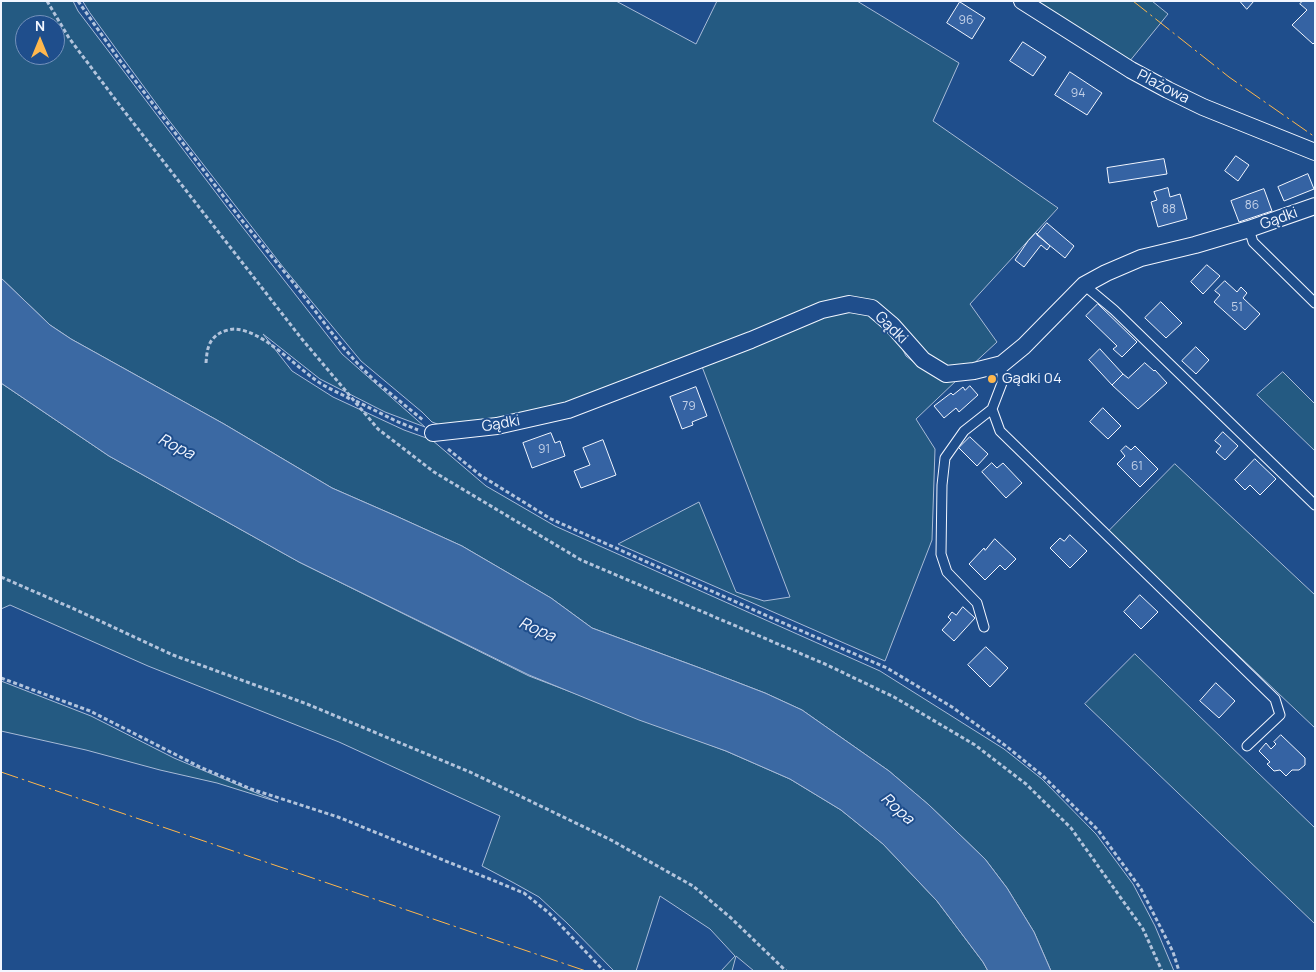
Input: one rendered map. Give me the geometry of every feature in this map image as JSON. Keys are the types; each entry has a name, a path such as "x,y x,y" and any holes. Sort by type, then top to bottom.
{"street":[{"name":"Plażowa","path":"1022,1 1131,70 1168,90 1203,107 1315,152"},
{"name":"Gądki","path":"434,433 497,426 568,410 751,340 822,310 849,304 872,308 892,326 923,360 946,374 974,371 1002,364 1024,346 1084,285 1106,273 1141,258 1249,229 1315,206"}],"lane":[{"path":"1249,229 1253,242 1315,303"},
{"path":"1084,285 1114,310 1315,505"},
{"path":"984,627 977,603 946,572 941,554 942,485 944,458 964,431 992,409 1002,383 1002,364"},
{"path":"992,409 1000,431 1275,699 1280,715 1247,746"}],"path":[{"path":"47,1 69,38 121,107 301,338 378,429 434,472 581,560 825,664 894,698 975,744 1026,784 1071,828 1143,929 1162,971"},
{"path":"78,1 118,58 240,218 342,346 376,381 427,423 445,447 480,475 551,519 774,620 887,668 952,707 1006,746 1043,776 1098,830 1141,889 1173,952 1179,971"},
{"path":"206,363 207,350 214,337 233,329 248,332 260,338 315,380 413,429 434,433"},
{"path":"1,578 72,608 173,655 307,704 461,768 611,840 693,886 732,918 786,971"},
{"path":"1,678 90,711 200,767 250,789 338,817 524,893 549,912 604,971"}],"shaded area":[{"path":"1,1 73,1 78,11 226,206 342,354 425,427 385,412 320,379 263,334 292,371 333,397 404,430 432,440 486,486 555,526 880,671 1004,749 1042,779 1096,834 1133,884 1155,926 1174,971 1051,971 1034,932 1007,888 985,859 929,805 889,771 802,710 765,693 592,628 551,598 462,546 332,488 224,424 71,339 50,325 1,278"},
{"path":"83,1 616,1 696,44 717,1 857,1 959,63 933,121 1058,208 970,304 997,342 969,368 938,365 866,300 736,338 565,405 488,422 440,425 432,422 361,361 283,267 164,114"},
{"path":"1035,1 1152,1 1168,14 1129,62"},
{"path":"857,311 874,318 899,342 906,356 920,367 958,379 916,419 935,449 932,540 885,661 618,544 699,502 736,592 764,601 790,597 701,364 837,312"},
{"path":"1283,372 1315,404 1315,451 1257,395"},
{"path":"1,383 109,456 299,562 529,676 726,751 790,779 841,810 883,844 937,901 988,971 754,971 736,956 732,971 721,971 735,956 710,929 660,896 636,971 614,971 539,897 482,866 500,816 339,742 148,666 10,605 1,609"},
{"path":"1175,464 1315,595 1315,728 1108,532"},
{"path":"1135,654 1315,828 1315,924 1085,704"},
{"path":"1,681 91,716 174,758 278,802 217,783 1,731"}],"water":[{"name":"Ropa","path":"1,278 50,325 71,339 224,424 332,488 462,546 551,598 592,628 765,693 802,710 889,771 929,805 985,859 1007,888 1034,932 1051,971 988,971 937,901 883,844 841,810 790,779 726,751 639,720 529,675 299,562 109,456 1,383"}],"building":[{"path":"1240,1 1254,1 1247,9"},
{"path":"1303,1 1315,1 1315,42 1313,44 1292,25 1307,10 1300,4"},
{"path":"960,2 985,18 972,39 947,23"},
{"path":"1023,42 1046,57 1033,76 1010,61"},
{"path":"1070,72 1102,93 1087,115 1055,95"},
{"path":"1236,156 1249,165 1238,181 1225,171"},
{"path":"1164,159 1167,174 1109,183 1107,168"},
{"path":"1308,174 1314,189 1284,201 1278,187"},
{"path":"1168,188 1170,197 1180,194 1187,219 1158,227 1151,202 1157,200 1154,192"},
{"path":"1264,189 1272,211 1239,222 1231,201"},
{"path":"1047,223 1074,246 1065,258 1037,235"},
{"path":"1036,233 1050,246 1047,250 1041,245 1024,267 1015,260"},
{"path":"1207,265 1220,276 1203,294 1191,282"},
{"path":"1225,281 1237,292 1241,287 1247,293 1243,298 1260,314 1245,330 1214,302 1220,295 1215,291"},
{"path":"1161,302 1182,323 1166,338 1145,318"},
{"path":"1098,304 1137,342 1122,357 1113,349 1117,346 1086,316"},
{"path":"1196,347 1209,360 1196,374 1182,361"},
{"path":"1100,349 1123,374 1112,385 1089,360"},
{"path":"1145,363 1155,370 1167,383 1138,409 1112,385 1123,374 1128,378"},
{"path":"970,386 978,395 959,412 956,408 944,418 934,406 951,393 953,395 963,387 965,390"},
{"path":"696,387 707,416 692,422 693,425 682,429 670,397"},
{"path":"1103,408 1121,426 1108,439 1090,422"},
{"path":"1223,432 1238,446 1225,460 1216,452 1221,446 1215,441"},
{"path":"551,433 555,443 560,441 565,456 532,468 523,443"},
{"path":"970,437 988,454 977,466 959,448"},
{"path":"603,440 616,475 581,488 574,471 590,465 583,448"},
{"path":"1126,446 1131,450 1135,446 1158,469 1140,487 1117,464 1125,456 1121,451"},
{"path":"1255,459 1276,479 1260,495 1250,485 1245,490 1235,480"},
{"path":"992,463 997,468 1003,463 1022,483 1006,498 982,472"},
{"path":"1070,535 1087,551 1070,568 1050,548 1060,538 1064,541"},
{"path":"995,539 1016,559 1005,570 1000,565 985,580 969,564"},
{"path":"1140,595 1158,612 1141,629 1124,612"},
{"path":"963,607 975,618 954,641 942,630 951,620 948,617 952,612 956,615"},
{"path":"986,647 1008,668 990,687 968,665"},
{"path":"1216,683 1235,701 1219,718 1200,701"},
{"path":"1281,735 1305,758 1305,765 1299,770 1292,770 1286,776 1280,770 1274,771 1267,764 1270,762 1259,751 1266,743 1271,749 1276,744 1274,742"}],"power":[{"path":"1133,1 1229,77 1315,137"},
{"path":"1,772 586,971"}],"place":[{"name":"Gądki 04","path":"992,379"}]}
